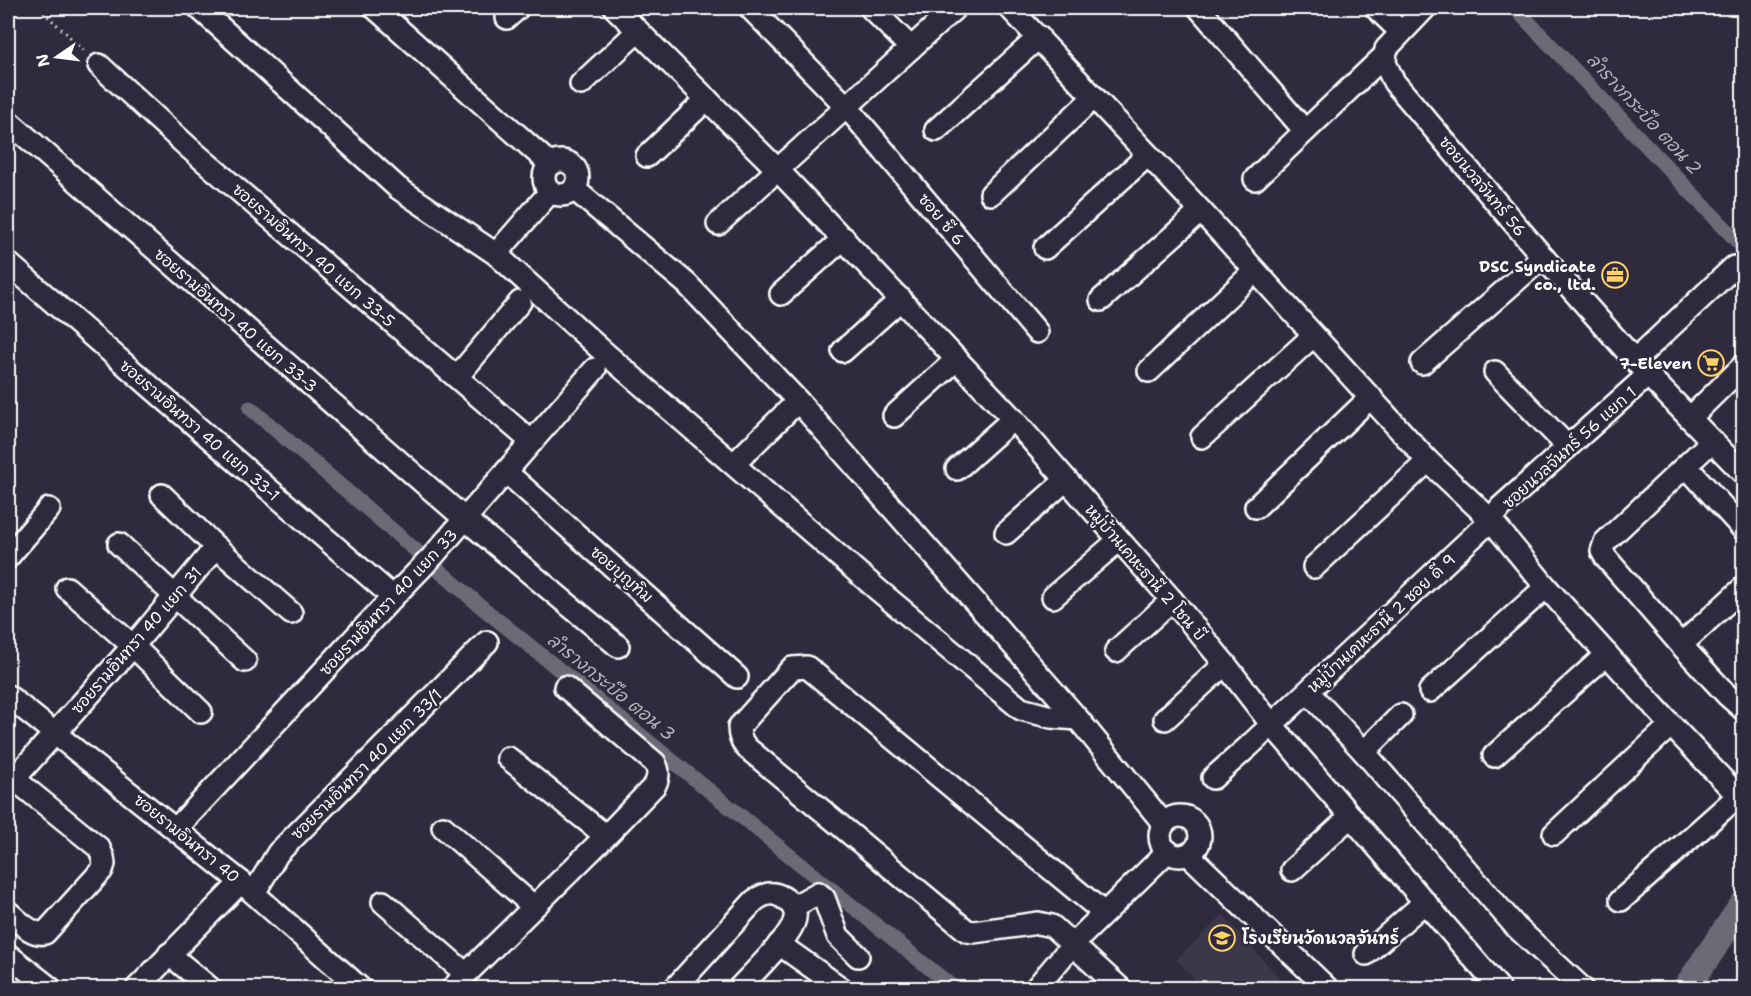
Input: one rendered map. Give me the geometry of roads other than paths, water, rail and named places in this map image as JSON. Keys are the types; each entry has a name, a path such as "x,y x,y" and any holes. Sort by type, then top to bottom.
{"street":[{"path":"199,8 398,188 496,254 598,347 878,590 1021,709 1051,717 1078,719"},
{"path":"375,8 551,165"},
{"name":"หมู่บ้านเคหะธานี 2 โซน บี","path":"615,8 844,238 1013,419 1172,600 1272,725 1498,988"},
{"name":"ซอย ซี 6","path":"750,8 846,106 1037,332"},
{"path":"871,8 911,48"},
{"path":"718,224 955,8"},
{"path":"1010,8 1201,211 1428,461 1491,520 1546,587 1741,799 1621,900"},
{"path":"1199,8 1305,131"},
{"path":"1376,8 1401,32"},
{"path":"1255,179 1385,55 1386,49 1425,8"},
{"path":"581,84 638,31"},
{"path":"936,130 1039,37"},
{"name":"ซอยนวลจันทร์ 56","path":"1385,55 1385,63 1394,82 1543,257 1641,367 1743,474"},
{"name":"ซอยรามอินทรา 40 แยก 33-5","path":"99,65 188,147 532,442"},
{"path":"991,194 1094,97"},
{"path":"647,156 707,99"},
{"name":"ซอยรามอินทรา 40 แยก 33-3","path":"8,121 465,519 618,646"},
{"path":"1045,248 1148,155"},
{"path":"560,161 573,166 578,180 574,189 565,194 551,191 545,178 545,173 551,165 560,161"},
{"path":"574,189 687,284 798,401 1078,719 1164,824"},
{"path":"496,254 551,191"},
{"path":"1101,300 1201,211"},
{"path":"781,294 844,238"},
{"path":"1422,363 1543,257"},
{"name":"ซอยรามอินทรา 40 แยก 33-1","path":"8,263 393,597"},
{"name":"ซอยนวลจันทร์ 56 แยก 1","path":"1491,520 1502,507 1568,447 1734,267"},
{"path":"1149,371 1255,271"},
{"path":"843,351 901,299"},
{"path":"457,377 520,302"},
{"path":"1203,437 1313,336"},
{"path":"894,416 957,359"},
{"path":"1690,418 1743,365"},
{"name":"ซอยรามอินทรา 40 แยก 33","path":"176,829 429,560 595,369"},
{"path":"1495,372 1568,447"},
{"path":"1256,507 1371,398"},
{"path":"734,464 798,401"},
{"path":"957,469 1013,419"},
{"path":"1712,441 1605,542 1602,551 1681,645 1743,710"},
{"path":"1314,567 1428,461"},
{"path":"1686,466 1743,530"},
{"name":"ซอยบุญทิม","path":"506,472 737,677"},
{"path":"1006,533 1066,480"},
{"path":"162,495 216,547 291,613"},
{"path":"8,557 49,508"},
{"name":"หมู่บ้านเคหะธานี 2 ซอย ดี 9","path":"1214,778 1491,520"},
{"path":"1053,597 1119,540"},
{"path":"119,544 244,661"},
{"name":"ซอยรามอินทรา 40 แยก 31","path":"11,776 55,734 216,547"},
{"path":"1430,691 1546,587"},
{"path":"1681,645 1743,587"},
{"path":"68,588 133,646 201,712"},
{"path":"1116,651 1172,600"},
{"name":"ซอยรามอินทรา 40 แยก 33/1","path":"137,988 169,954 248,888 278,853 487,642"},
{"path":"1494,756 1607,654"},
{"path":"1165,719 1225,664"},
{"path":"1104,913 807,667 792,668 739,727 742,743 747,748 967,931 1038,923 1052,926 1120,988"},
{"path":"384,902 459,981 655,785 659,774 655,763 566,687"},
{"path":"1308,692 1364,752 1516,927 1582,988"},
{"name":"ซอยรามอินทรา 40","path":"8,696 248,888 360,988"},
{"path":"1364,752 1401,715"},
{"path":"1554,834 1671,725"},
{"path":"508,758 606,836"},
{"path":"8,912 33,933 45,933 102,870 104,864 99,848 11,776"},
{"path":"1036,988 1073,944 1104,913 1178,853 1194,850 1200,837 1195,824 1190,819 1176,816 1164,824 1161,830 1161,842 1178,853 1327,988"},
{"path":"1292,870 1351,816"},
{"path":"442,827 533,906"},
{"path":"793,907 818,893 824,898 838,936 858,956"},
{"path":"675,988 754,901 761,896 779,895 793,907 796,917 791,931 740,988"},
{"path":"1366,954 1425,902"},
{"path":"779,944 841,988"},
{"path":"169,954 210,988"},
{"path":"8,955 50,988"}],"waterway":[{"name":"ลำรางกระบือ ตอน 2","path":"1515,8 1744,248"},
{"name":"ลำรางกระบือ ตอน 3","path":"250,408 484,609 954,988"},
{"path":"1686,988 1744,903"}],"place":[{"name":"DSC Syndicate co., ltd.","path":"1615,275"},
{"name":"7-Eleven","path":"1711,363"},
{"name":"โรงเรียนวัดนวลจันทร์","path":"1222,938"}]}
